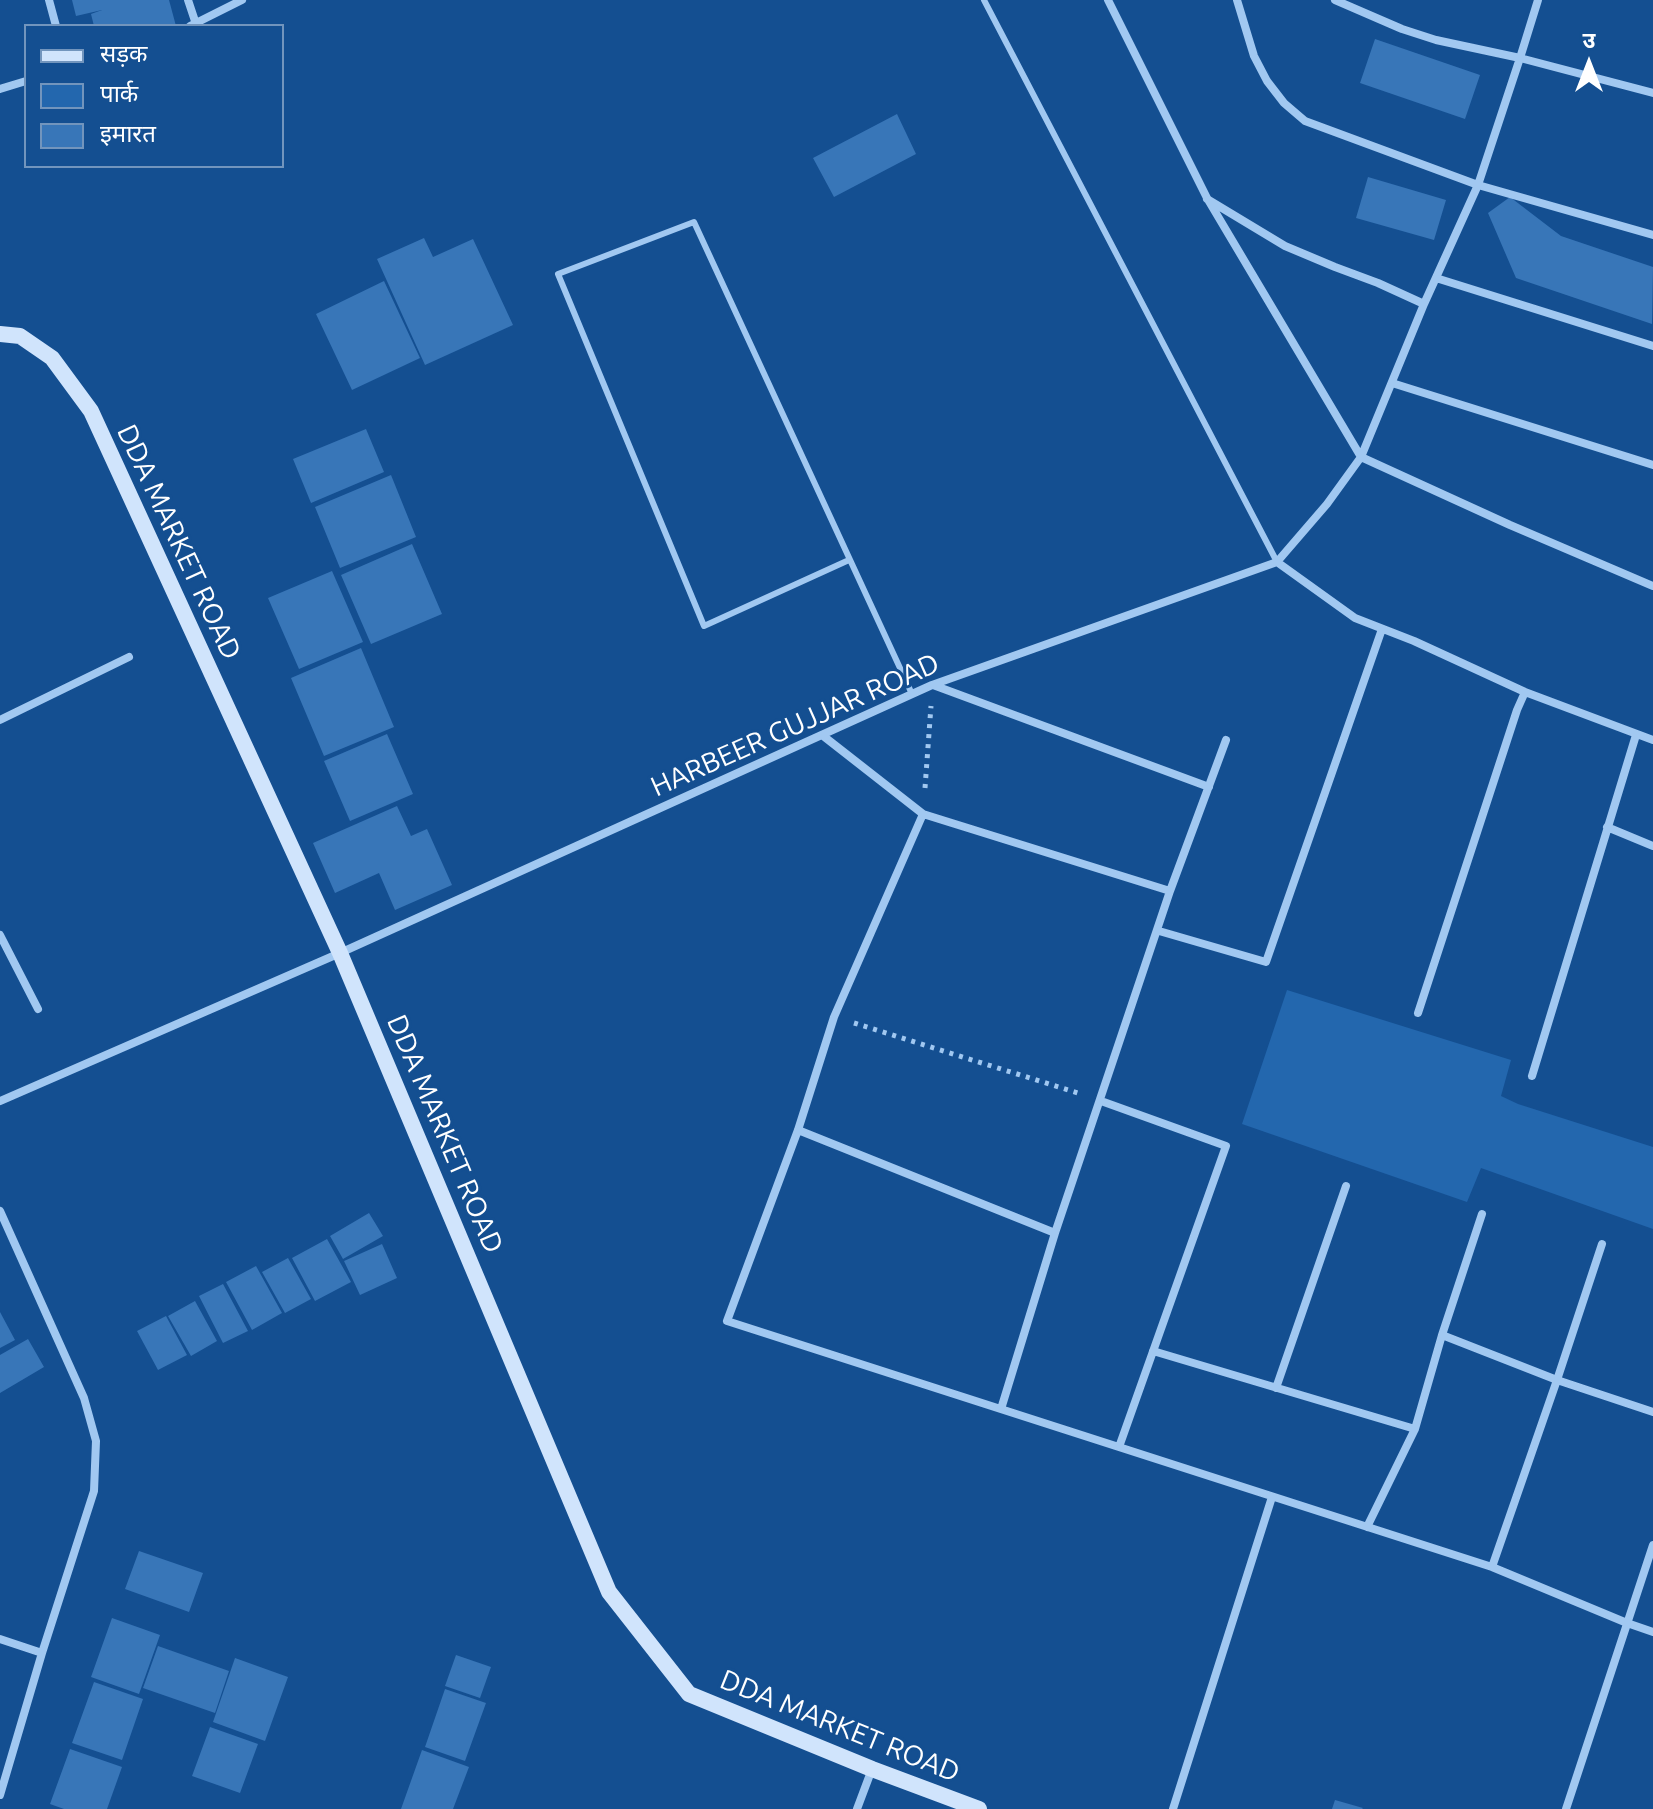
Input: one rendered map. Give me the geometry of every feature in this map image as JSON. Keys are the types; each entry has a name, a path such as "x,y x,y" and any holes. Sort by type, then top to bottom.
{"street":[{"path":"49,0 55,24"},
{"path":"188,0 193,24"},
{"path":"195,24 242,0"},
{"path":"1108,0 1207,198 1361,457 1653,586"},
{"path":"1237,0 1254,56 1267,81 1284,103 1305,121 1478,185 1653,235"},
{"path":"1335,0 1436,40 1520,58 1653,93"},
{"path":"1538,0 1478,185 1424,304 1361,457 1327,504 1277,562 1355,618 1525,692 1653,740"},
{"path":"0,89 24,82"},
{"path":"1207,198 1285,246 1424,304"},
{"path":"1436,278 1653,346"},
{"name":"DDA MARKET ROAD","path":"0,334 20,336 52,358 91,411 340,953 609,1592 689,1694 977,1809"},
{"path":"1392,383 1653,465"},
{"name":"HARBEER GUJJAR ROAD","path":"0,1101 340,953 932,685 1277,562"},
{"path":"1159,931 1266,962 1382,629"},
{"path":"0,720 129,657"},
{"path":"932,685 1209,787"},
{"path":"1418,1013 1525,692"},
{"path":"822,735 923,814 1170,891"},
{"path":"1532,1076 1636,735"},
{"path":"1001,1409 1055,1233 1170,891 1226,740"},
{"path":"923,814 834,1017 798,1130 727,1321 1492,1567 1653,1632"},
{"path":"1607,827 1653,846"},
{"path":"0,935 38,1009"},
{"path":"1101,1101 1226,1146 1119,1447"},
{"path":"798,1130 1055,1233"},
{"path":"1276,1388 1346,1186"},
{"path":"0,1211 84,1398 96,1441 94,1491 0,1795"},
{"path":"1367,1527 1415,1429 1482,1214"},
{"path":"1492,1567 1602,1244"},
{"path":"1442,1335 1557,1380 1653,1412"},
{"path":"1153,1351 1415,1429"},
{"path":"1173,1809 1272,1497"},
{"path":"1566,1809 1653,1545"},
{"path":"0,1639 42,1653"},
{"path":"857,1809 872,1769"}],"lane":[{"path":"984,0 1277,562"},
{"path":"849,560 704,626 558,274 694,222 912,694"}],"path":[{"path":"923,814 932,685"},
{"path":"834,1017 1101,1101"}],"green space":[{"path":"1287,990 1511,1060 1501,1096 1653,1147 1653,1229 1481,1168 1467,1202 1242,1124"}],"building":[{"path":"72,0 169,0 175,24 94,24 91,14 102,10 76,16"},
{"path":"1375,39 1480,75 1465,119 1360,83"},
{"path":"897,114 916,154 834,197 813,158"},
{"path":"1368,177 1446,200 1434,240 1356,218"},
{"path":"1510,197 1561,236 1653,267 1652,324 1516,278 1488,213"},
{"path":"424,238 433,257 473,239 513,325 425,365 377,259"},
{"path":"384,281 420,358 352,390 316,314"},
{"path":"366,429 384,472 311,503 293,459"},
{"path":"391,475 416,537 340,568 315,507"},
{"path":"412,544 442,614 371,644 341,575"},
{"path":"332,571 363,642 299,669 268,598"},
{"path":"361,648 394,727 324,756 291,678"},
{"path":"387,734 413,794 350,821 324,761"},
{"path":"397,806 411,836 427,829 452,885 395,910 379,873 335,893 313,843"},
{"path":"369,1213 383,1236 343,1259 330,1236"},
{"path":"327,1239 351,1282 315,1301 292,1258"},
{"path":"382,1244 397,1278 360,1295 344,1261"},
{"path":"288,1258 311,1299 285,1313 262,1272"},
{"path":"256,1266 282,1313 252,1330 226,1282"},
{"path":"223,1284 248,1331 223,1343 199,1296"},
{"path":"195,1301 217,1341 191,1356 168,1316"},
{"path":"0,1312 15,1340 0,1348"},
{"path":"166,1316 187,1355 158,1370 137,1331"},
{"path":"28,1339 44,1367 0,1393 0,1355"},
{"path":"139,1551 203,1573 189,1612 125,1589"},
{"path":"112,1618 160,1635 139,1694 91,1677"},
{"path":"158,1646 229,1671 215,1713 143,1688"},
{"path":"456,1655 491,1667 480,1698 445,1686"},
{"path":"235,1658 288,1677 265,1741 213,1722"},
{"path":"94,1682 143,1699 122,1760 72,1743"},
{"path":"445,1689 486,1703 465,1761 425,1747"},
{"path":"210,1727 258,1744 240,1793 192,1776"},
{"path":"70,1749 122,1767 107,1809 64,1809 50,1804"},
{"path":"422,1750 469,1767 453,1809 401,1809"},
{"path":"1335,1800 1363,1808 1332,1809"}]}
